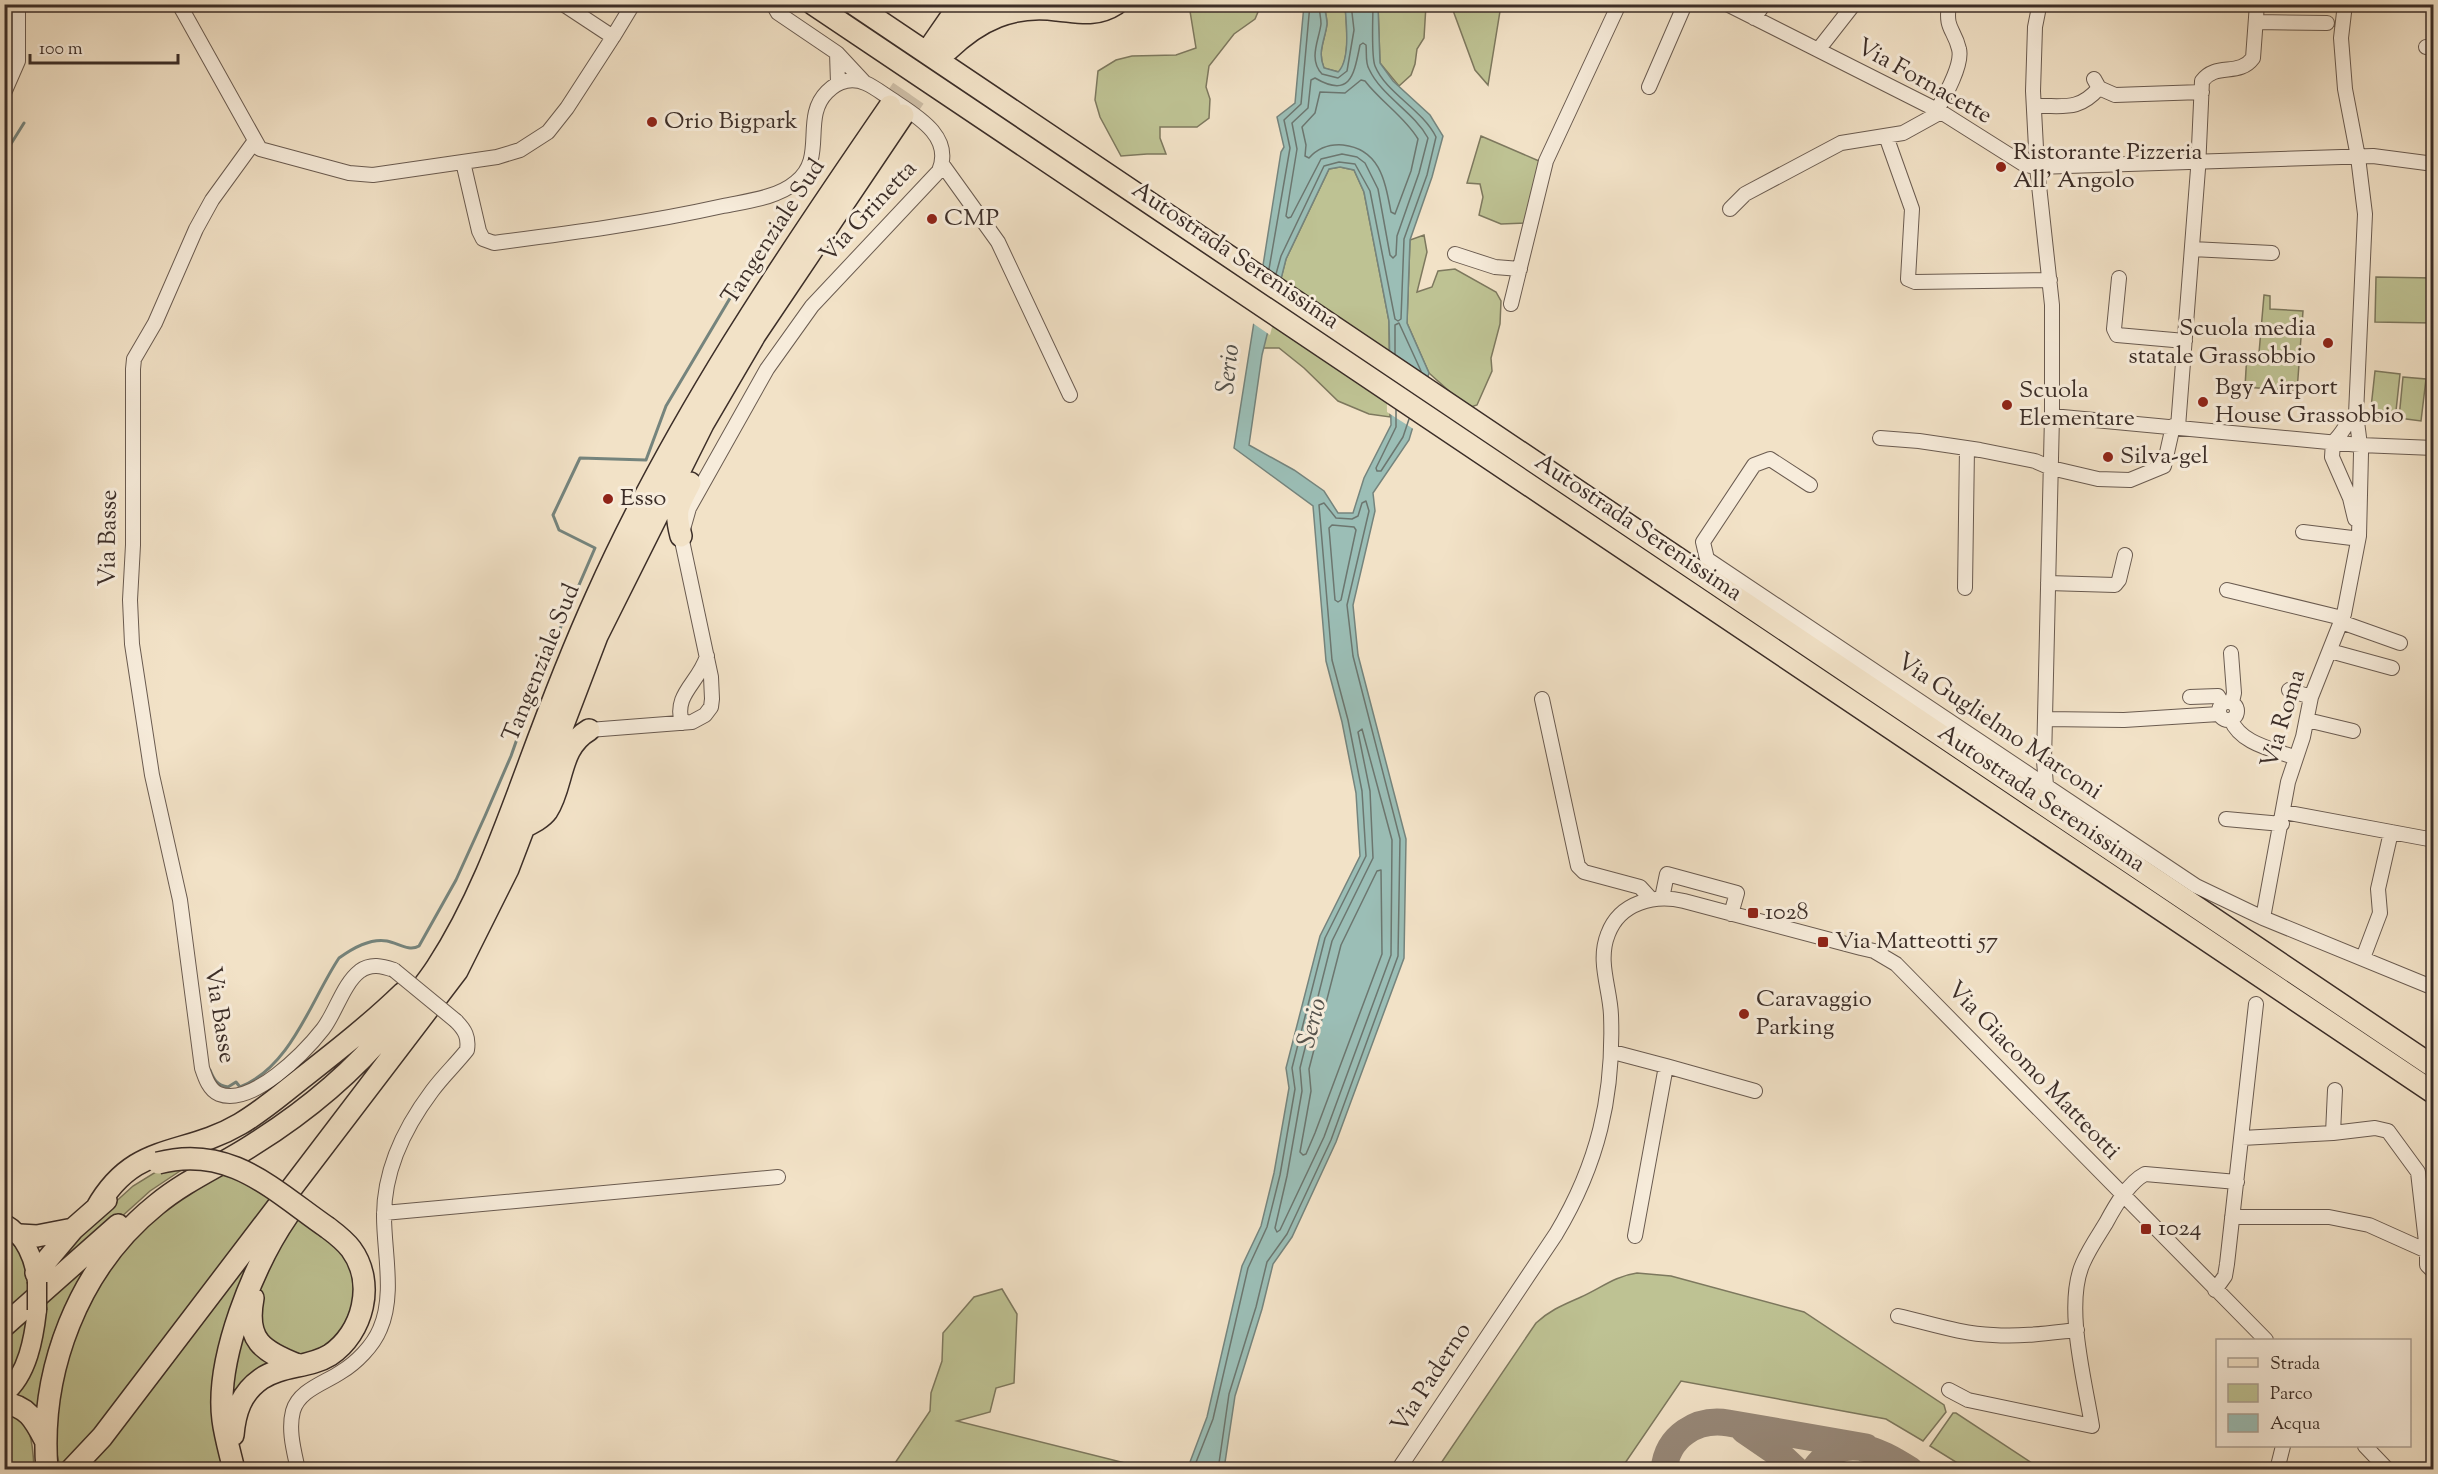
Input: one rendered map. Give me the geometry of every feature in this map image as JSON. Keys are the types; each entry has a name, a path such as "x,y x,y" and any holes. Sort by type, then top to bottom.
{"highway":[{"name":"Autostrada Serenissima","path":"813,4 1236,286 2433,1094"},
{"name":"Autostrada Serenissima","path":"854,4 2433,1067"},
{"path":"941,47 978,4"},
{"path":"941,47 1001,14 1023,8 1055,7 1087,14 1099,12 1116,4"},
{"path":"941,47 956,8"},
{"name":"Tangenziale Sud","path":"188,1182 283,1125 341,1079 390,1027 437,968 489,871 577,641 628,529 663,462 746,321 896,110 755,335 703,424 597,636 508,869 487,915 456,970 404,1041"},
{"path":"681,536 676,516 677,507 699,464 703,424"},
{"path":"524,827 547,811 572,746 581,734 590,730"},
{"path":"96,1209 107,1188 131,1167 146,1158 217,1135 239,1125 263,1109 369,1026 422,974 437,968"},
{"path":"232,1463 223,1418 226,1374 231,1344 263,1256 288,1215 368,1101 404,1041"},
{"path":"71,1470 102,1437 404,1041"},
{"path":"37,1278 73,1229 141,1170 158,1163 187,1157 225,1162 244,1171 328,1228 352,1250 363,1275 364,1293 362,1311 355,1329 343,1344 328,1356 261,1379 245,1396 234,1417 232,1463"},
{"path":"4,1326 162,1186 188,1182"},
{"path":"47,1470 45,1440 50,1385 68,1325 115,1245 158,1203 188,1182"},
{"path":"288,1215 253,1298 251,1323 255,1334 268,1352 298,1365"},
{"path":"12,1229 37,1236 73,1229"},
{"path":"4,1403 22,1407 30,1415 45,1440"}],"main road":[{"path":"4,1394 19,1374 27,1358 34,1338 37,1310 37,1278 12,1229"}],"street":[{"path":"4,93 18,61 18,4"},
{"path":"179,4 254,142 260,149 349,173 373,175 497,157 520,150 548,132 567,108 633,4"},
{"path":"563,4 613,37"},
{"name":"Via Grinetta","path":"682,723 700,720 711,707 711,677 681,536 689,508 767,369 812,306 939,171 942,164 940,144 933,131 923,120 864,82 837,53 778,14 773,4"},
{"path":"1511,304 1546,161 1618,4"},
{"path":"1649,87 1685,4"},
{"name":"Via Fornacette","path":"1727,4 1939,111 2015,160 2037,167"},
{"path":"1754,18 1764,4"},
{"path":"1818,50 1854,4"},
{"path":"1730,209 1745,194 1841,143 1903,133 1939,111 1960,51 1949,28 1947,19 1949,4"},
{"path":"1880,438 1967,448 2035,461 2051,468 2098,479 2130,480 2164,466 2175,427 2185,341 2202,86 2211,72 2220,69 2240,69 2248,65 2254,52 2257,4"},
{"name":"Via Roma","path":"2263,918 2288,782 2307,720 2311,697 2343,618 2359,536 2360,445 2356,414 2365,221 2358,157 2344,89 2341,38 2345,4"},
{"path":"2039,7 2035,27 2034,106 2037,167 2052,305 2051,468 2044,761 2041,781"},
{"path":"2256,22 2327,23"},
{"path":"837,53 838,83"},
{"path":"463,162 478,231 483,239 490,242 612,229 700,212 767,196 799,181 813,157 813,117 821,97 838,83 847,80 864,82"},
{"path":"2034,106 2078,105 2090,99 2097,83 2115,95 2202,86"},
{"path":"1886,136 1912,209 1908,279 1916,282 2050,280"},
{"name":"Via Basse","path":"254,142 212,201 196,229 155,323 135,358 133,369 133,545 130,600 132,644 152,775 180,900 202,1068 206,1079 219,1094 244,1094 272,1079 293,1061 323,1029 353,978 369,966 382,966 394,970 456,1021 466,1033 469,1041 467,1050 433,1089 405,1131 389,1176 384,1213 387,1299 380,1329 365,1352 343,1372 306,1392 293,1410 291,1436 298,1470"},
{"path":"2037,167 2373,156 2433,164"},
{"path":"942,164 998,242 1071,395"},
{"path":"2192,249 2272,253"},
{"path":"1455,254 1495,267 1520,269"},
{"path":"2120,278 2114,329 2117,335 2185,341"},
{"path":"2333,442 2342,435 2349,420 2356,414"},
{"path":"2052,416 2360,445 2433,448"},
{"name":"Via Roma","path":"2333,442 2332,457 2350,498 2359,536"},
{"path":"1965,588 1967,448"},
{"name":"Via Guglielmo Marconi","path":"1810,485 1770,459 1754,465 1703,542 1707,559 2196,886 2263,918 2433,988"},
{"path":"2303,532 2352,538 2359,536"},
{"path":"2048,583 2115,585 2119,580 2125,555"},
{"path":"2227,590 2343,618 2400,643"},
{"path":"2330,651 2392,668"},
{"path":"2226,710 2234,693 2230,653"},
{"path":"590,730 682,723 679,706 682,698 700,674 707,656"},
{"path":"2289,690 2311,697"},
{"path":"2190,697 2218,696 2236,731 2246,739 2296,758"},
{"name":"Via Giacomo Matteotti","path":"1542,699 1578,866 1584,872 1640,887 1657,898 1684,901 1874,951 1896,964 2264,1339"},
{"path":"2045,719 2124,720 2226,710"},
{"path":"2307,720 2353,731"},
{"path":"2226,819 2283,818 2391,832 2433,840"},
{"path":"2363,958 2380,913 2378,889 2391,832"},
{"path":"1731,914 1737,893 1667,874 1657,898 1641,902 1619,916 1607,934 1603,960 1611,1008 1613,1052 1755,1091"},
{"path":"2215,1290 2225,1276 2256,1004"},
{"name":"Via Paderno","path":"1398,1470 1560,1227 1589,1169 1603,1128 1613,1052"},
{"path":"1635,1236 1666,1066"},
{"path":"2333,1133 2335,1090"},
{"path":"2242,1138 2333,1133 2375,1128 2388,1131 2418,1172 2427,1266 2433,1272"},
{"path":"1949,1390 1968,1400 2092,1426 2075,1305 2082,1265 2114,1209 2134,1182 2145,1174 2237,1182"},
{"path":"384,1213 778,1177"},
{"path":"2232,1217 2329,1217 2369,1225 2427,1251"},
{"path":"1898,1316 1992,1335 2026,1336 2077,1330"},
{"path":"2277,1470 2283,1447"},
{"path":"2366,1447 2388,1470"}],"green space":[{"path":"1189,5 1261,5 1255,19 1234,34 1209,66 1206,87 1210,99 1209,118 1197,127 1160,127 1160,138 1166,154 1121,156 1100,117 1095,100 1098,71 1116,60 1132,56 1176,55 1196,48"},
{"path":"1324,5 1345,5 1346,50 1343,66 1339,72 1324,68 1322,62 1321,51 1327,24"},
{"path":"1378,5 1426,5 1424,38 1417,49 1411,75 1399,86 1380,63"},
{"path":"1451,5 1501,5 1488,85 1475,70"},
{"path":"1481,136 1539,161 1526,223 1501,224 1479,215 1483,197 1480,184 1467,183"},
{"path":"1340,167 1354,170 1364,192 1389,321 1390,417 1369,414 1338,401 1304,368 1279,348 1263,348 1286,259 1329,169"},
{"path":"1424,235 1427,252 1417,292 1432,287 1438,271 1455,269 1496,292 1501,301 1500,324 1491,358 1492,371 1477,405 1468,408 1429,373 1407,323 1410,240"},
{"path":"2376,277 2433,278 2433,323 2375,322"},
{"path":"2264,295 2270,296 2270,309 2303,311 2297,391 2245,387 2247,353 2259,353"},
{"path":"2375,371 2400,374 2395,420 2370,417"},
{"path":"2403,377 2426,379 2421,421 2399,418"},
{"path":"186,1167 150,1191 49,1282 54,1258 133,1186 159,1170"},
{"path":"221,1173 239,1180 272,1200 76,1455 60,1468 53,1435 59,1382 88,1298 135,1235 172,1201"},
{"path":"299,1218 327,1235 350,1264 355,1287 354,1303 338,1337 306,1358 261,1338 256,1297 289,1228"},
{"path":"4,1231 27,1262 29,1290 4,1318"},
{"path":"255,1247 230,1327 227,1469 80,1470"},
{"path":"94,1258 57,1325 45,1366 38,1418 10,1398 45,1295"},
{"path":"1637,1273 1671,1276 1804,1312 1944,1405 1946,1412 1923,1441 1886,1419 1681,1381 1621,1469 1437,1469 1536,1323 1563,1305 1615,1280"},
{"path":"1002,1289 1017,1314 1014,1383 996,1388 990,1412 957,1421 1149,1469 891,1469 930,1411 931,1393 942,1361 943,1333 974,1297"},
{"path":"31,1312 29,1340 5,1384 5,1335"},
{"path":"241,1323 276,1360 229,1410"},
{"path":"5,1409 21,1418 26,1425 32,1442 34,1469 5,1470"},
{"path":"1953,1413 2041,1469 1967,1469 1930,1446"}],"water":[{"name":"Serio","path":"1304,5 1324,5 1327,24 1321,51 1322,62 1324,68 1338,72 1345,59 1346,50 1345,5 1378,5 1380,63 1393,81 1430,115 1443,136 1432,177 1410,240 1407,323 1429,373 1409,440 1373,493 1375,511 1353,605 1358,655 1406,839 1404,958 1336,1142 1292,1237 1273,1264 1262,1309 1235,1396 1224,1469 1187,1470 1207,1417 1242,1266 1261,1226 1274,1173 1289,1088 1286,1068 1320,936 1360,856 1356,793 1342,722 1326,661 1313,506 1234,448 1281,152 1284,147 1277,117 1295,103","holes":["1340,167 1354,170 1364,192 1389,321 1391,425 1364,478 1353,513 1338,513 1324,491 1294,470 1249,445 1262,355 1286,259 1329,169"]}],"pier":[{"path":"1260,269 1283,285 1270,335 1251,322"},
{"path":"1386,353 1429,382 1415,430 1387,412"}],"waterway":[{"path":"4,155 24,123"},
{"path":"210,1070 216,1082 228,1087 236,1082 240,1087 258,1077 286,1048 339,958 350,951 368,942 381,940 407,948 419,946 456,880 485,816 511,756 537,682 595,548 559,530 553,515 580,458 646,460 666,406 758,251"}],"taxiway":[{"path":"1664,1470 1666,1458 1677,1439 1685,1432 1705,1423 1728,1423 1866,1447"},
{"path":"1744,1430 1779,1454 1796,1470"},
{"path":"1814,1470 1836,1450 1848,1447 1873,1451 1910,1470"}],"tunnel":[{"path":"890,106 933,43"},
{"path":"903,115 948,50"}],"place":[{"name":"Orio Bigpark","path":"652,122"},
{"name":"Ristorante Pizzeria All' Angolo","path":"2001,167"},
{"name":"CMP","path":"932,219"},
{"name":"Scuola media statale Grassobbio","path":"2328,343"},
{"name":"Bgy Airport House Grassobbio","path":"2203,402"},
{"name":"Scuola Elementare","path":"2007,405"},
{"name":"Silva-gel","path":"2108,457"},
{"name":"Esso","path":"608,499"},
{"name":"1028","path":"1753,913"},
{"name":"Via Matteotti 57","path":"1823,942"},
{"name":"Caravaggio Parking","path":"1744,1014"},
{"name":"1024","path":"2146,1229"}]}
